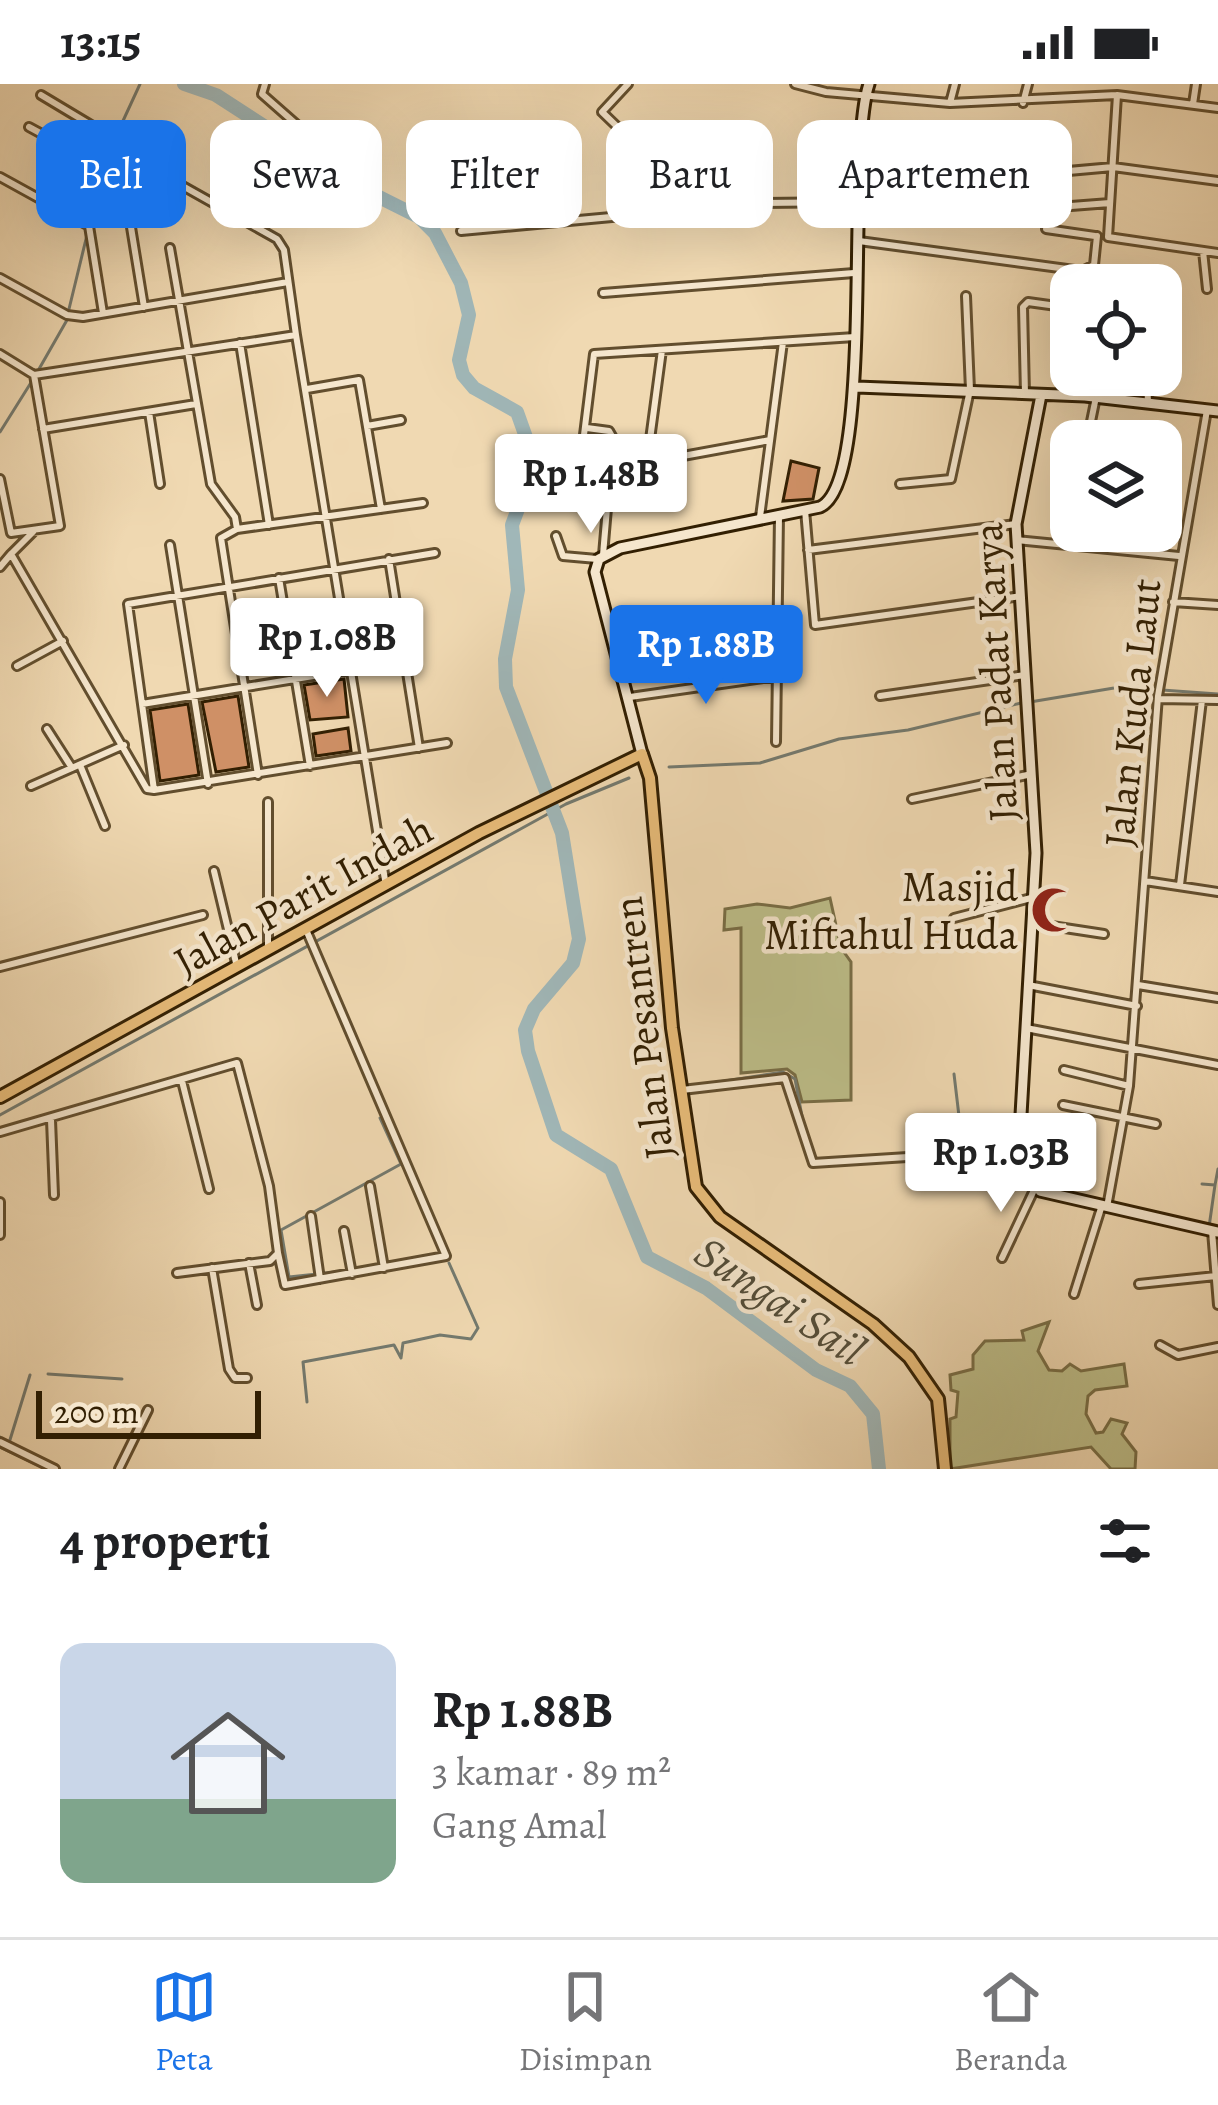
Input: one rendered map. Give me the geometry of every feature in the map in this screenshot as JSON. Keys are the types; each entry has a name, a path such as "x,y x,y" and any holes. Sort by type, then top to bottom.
{"main road":[{"name":"Jalan Parit Indah","path":"0,1097 308,936 529,808 642,754"},
{"name":"Jalan Pesantren","path":"642,754 650,778 691,1166 705,1203 874,1324 908,1357 938,1400 945,1469"}],"street":[{"path":"265,84 262,94 291,120"},
{"path":"610,120 602,112 628,84"},
{"path":"796,84 868,89 950,103 1024,104 1117,95 1218,108"},
{"path":"950,103 955,84"},
{"path":"1024,104 1028,84"},
{"path":"1192,104 1196,84"},
{"path":"864,120 868,89"},
{"path":"41,95 83,120"},
{"path":"1108,237 1117,95"},
{"path":"28,127 36,131"},
{"path":"1072,171 1113,167 1218,181"},
{"path":"0,177 88,226 103,313"},
{"path":"186,188 277,239 284,250 386,888"},
{"path":"1072,206 1110,203"},
{"path":"461,232 606,218"},
{"path":"131,228 144,307"},
{"path":"556,536 563,556 600,557 826,504 835,494 857,388 856,228"},
{"path":"1046,229 1218,253"},
{"path":"1094,264 1097,236"},
{"path":"856,241 1050,267"},
{"path":"170,248 211,484 235,517 237,530"},
{"path":"1203,251 1207,290"},
{"path":"603,292 854,273"},
{"path":"0,278 67,315 288,282"},
{"path":"900,484 951,479 970,390 966,296"},
{"path":"1025,394 1023,307 1028,302 1050,305"},
{"path":"0,354 34,375 296,334"},
{"path":"770,440 585,474 581,470 594,354 856,337"},
{"path":"760,519 783,342"},
{"path":"240,343 269,526"},
{"path":"647,462 662,350"},
{"path":"0,481 11,533 62,523 34,375"},
{"path":"307,389 359,380 381,509"},
{"path":"857,388 1091,397 1213,411"},
{"name":"Jalan Padat Karya","path":"1035,1188 1019,1150 1033,897 1033,774 1016,524 1041,395"},
{"path":"1148,396 1148,403"},
{"path":"1089,420 1091,397"},
{"path":"43,429 196,404"},
{"name":"Jalan Kuda Laut","path":"1075,1294 1104,1206 1125,1119 1158,698 1179,556 1213,411"},
{"path":"148,412 160,484"},
{"path":"367,425 401,420"},
{"path":"586,428 612,434 596,572 642,754"},
{"path":"258,775 220,538 237,530 423,503"},
{"path":"805,510 815,625 1021,596"},
{"path":"776,742 779,515"},
{"path":"808,550 1016,524"},
{"path":"0,567 33,532"},
{"path":"1016,541 1179,556"},
{"path":"170,545 208,784"},
{"path":"154,790 127,605 176,593 435,553"},
{"path":"11,554 147,789 208,784 447,743"},
{"path":"389,560 419,748"},
{"path":"278,578 310,766"},
{"path":"1173,602 1218,605"},
{"path":"17,666 63,641"},
{"path":"142,704 405,661"},
{"path":"880,696 1026,675"},
{"path":"629,697 777,676"},
{"path":"1158,698 1218,700"},
{"path":"1180,885 1202,700"},
{"path":"47,729 76,766 105,826"},
{"path":"32,786 124,745"},
{"path":"912,799 1033,774"},
{"path":"268,802 268,953"},
{"path":"214,871 238,970"},
{"path":"1145,880 1218,892"},
{"path":"953,918 1033,897"},
{"path":"0,967 203,915"},
{"path":"1032,923 1104,934"},
{"path":"0,1132 182,1081 233,1061 238,1065 269,1186 285,1285 443,1258 446,1253 308,936"},
{"path":"1027,985 1137,1006"},
{"path":"1138,986 1218,998"},
{"path":"1026,1028 1218,1065"},
{"path":"1064,1070 1129,1086"},
{"path":"682,1090 785,1078 791,1084 810,1158 821,1165 1019,1150"},
{"path":"182,1081 209,1189"},
{"path":"1063,1106 1156,1124"},
{"path":"51,1120 54,1196"},
{"path":"370,1186 384,1268"},
{"path":"1002,1258 1035,1188 1215,1232 1218,1305"},
{"path":"0,1202 0,1235"},
{"path":"311,1216 320,1279"},
{"path":"344,1231 352,1274"},
{"path":"177,1274 275,1259 278,1253"},
{"path":"249,1263 257,1305"},
{"path":"212,1268 229,1369 235,1378 247,1378"},
{"path":"1139,1284 1216,1276"},
{"path":"1160,1345 1178,1355 1218,1347"},
{"path":"119,1469 148,1410"},
{"path":"0,1442 55,1469"}],"green space":[{"path":"830,898 841,948 851,962 851,1100 802,1102 795,1075 787,1069 741,1073 741,928 724,930 725,909 757,904 790,908"},
{"path":"1049,1322 1038,1351 1049,1370 1062,1371 1070,1364 1081,1371 1124,1364 1127,1386 1095,1390 1088,1396 1086,1414 1096,1433 1103,1432 1111,1419 1127,1423 1122,1434 1136,1452 1135,1469 1111,1469 1091,1447 950,1469 950,1419 956,1417 958,1392 951,1390 950,1375 973,1369 973,1355 985,1341 1024,1340 1022,1331"}],"building":[{"path":"791,461 819,468 813,499 783,501"},
{"path":"344,679 348,717 310,720 304,685"},
{"path":"238,696 249,767 216,772 202,702"},
{"path":"188,704 199,775 160,781 150,710"},
{"path":"348,728 351,751 316,756 313,734"}],"waterway":[{"path":"123,120 140,84"},
{"name":"Sungai Sail","path":"184,84 216,95 355,185 419,217 435,233 461,283 469,315 459,360 463,375 474,388 517,412 532,454 532,471 512,525 518,590 505,659 506,687 562,833 579,939 573,963 534,1009 525,1030 556,1135 611,1169 647,1257 706,1288 816,1370 850,1386 873,1414 879,1469"},
{"path":"69,309 87,235"},
{"path":"39,369 67,320"},
{"path":"0,432 32,381"},
{"path":"1030,702 1120,687 1218,694"},
{"path":"669,767 760,763 839,739 908,730 1021,703"},
{"path":"0,1115 566,804 629,778"},
{"path":"326,985 370,1086"},
{"path":"692,1086 783,1072 795,1079 804,1127"},
{"path":"954,1074 963,1150"},
{"path":"345,1271 289,1277 281,1230 401,1164 380,1118"},
{"path":"927,1153 956,1150"},
{"path":"1215,1185 1218,1169"},
{"path":"1202,1184 1215,1185 1209,1227"},
{"path":"1040,1185 1071,1194"},
{"path":"307,1402 303,1362 394,1345 401,1358 403,1343 440,1335 471,1339 478,1328 449,1263"},
{"path":"48,1374 122,1379"},
{"path":"0,1437 9,1443 30,1375"},
{"path":"0,1447 46,1469"}],"place":[{"name":"Masjid Miftahul Huda","path":"1054,910"}]}
